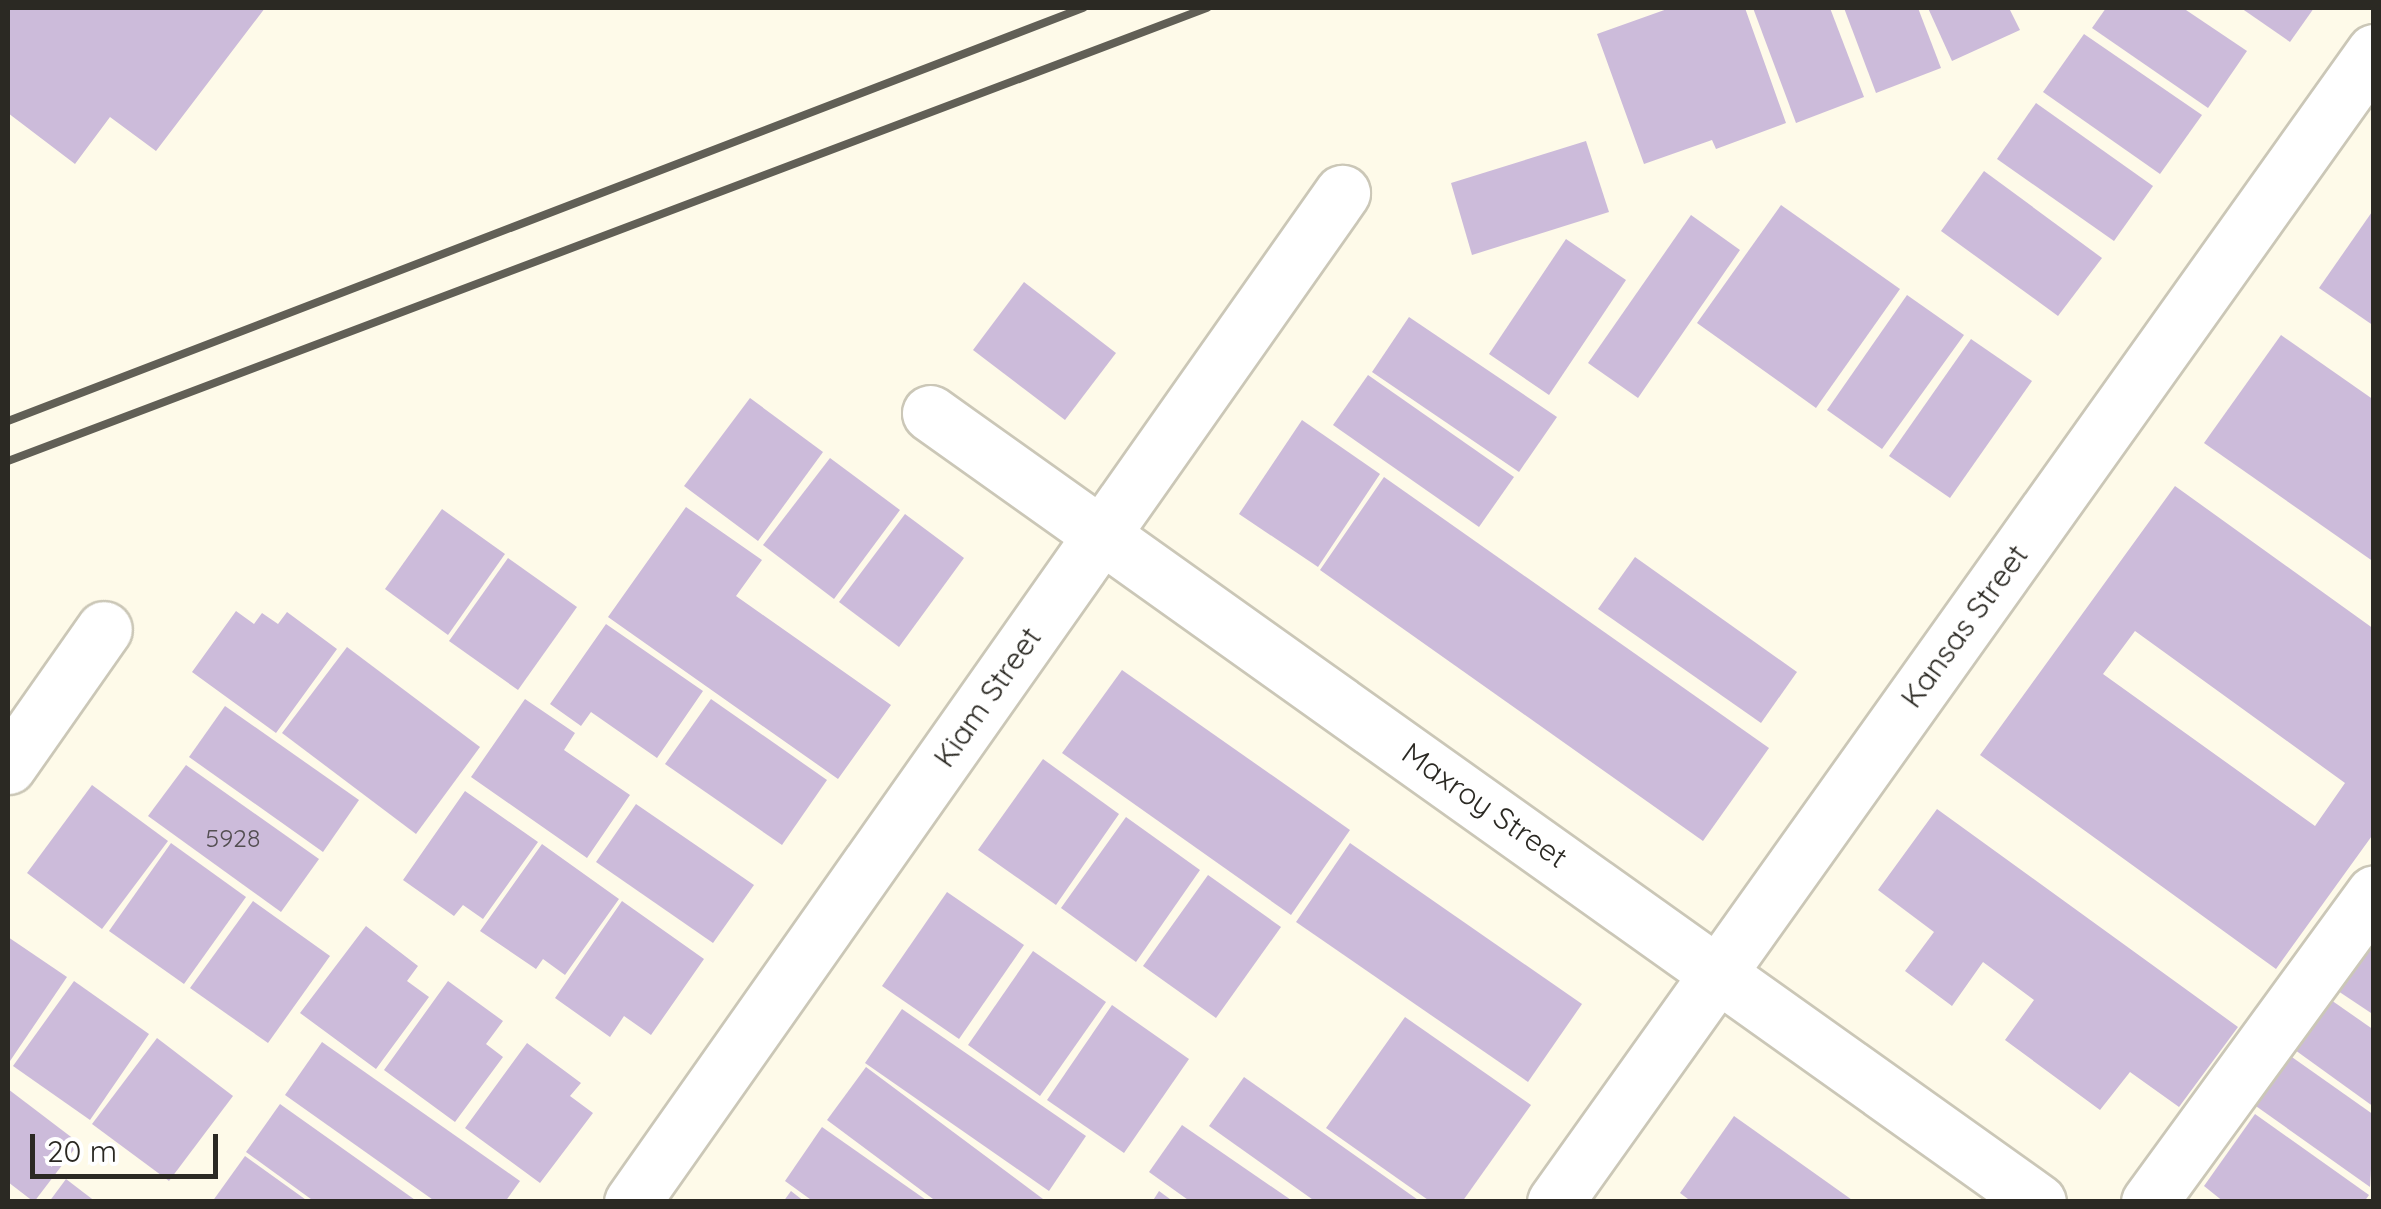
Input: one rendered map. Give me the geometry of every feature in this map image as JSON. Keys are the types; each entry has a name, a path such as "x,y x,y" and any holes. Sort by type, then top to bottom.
{"street":[{"name":"Kansas Street","path":"1555,1202 2374,52"},
{"name":"Kiam Street","path":"632,1202 1342,193"},
{"name":"Maxroy Street","path":"930,412 2038,1202"},
{"path":"8,766 104,630"},
{"path":"2148,1202 2374,892"}],"building":[{"path":"8,8 265,8 156,151 110,117 75,164 8,113"},
{"path":"1670,8 1745,8 1786,123 1716,149 1712,140 1644,164 1597,34"},
{"path":"1753,8 1830,8 1864,97 1796,123"},
{"path":"1844,8 1918,8 1941,68 1876,93"},
{"path":"1928,8 2009,8 2020,30 1952,61"},
{"path":"2106,8 2183,8 2247,51 2208,108 2092,28"},
{"path":"2241,8 2314,8 2290,42"},
{"path":"2084,34 2202,115 2160,174 2043,92"},
{"path":"2036,103 2153,186 2114,241 1997,159"},
{"path":"1586,141 1609,212 1472,255 1451,183"},
{"path":"1984,171 2102,258 2058,316 1941,231"},
{"path":"1781,205 1900,289 1816,408 1697,323"},
{"path":"2374,209 2374,326 2319,288"},
{"path":"1691,215 1740,250 1638,398 1588,363"},
{"path":"1566,239 1626,280 1549,395 1489,354"},
{"path":"1024,282 1116,353 1065,420 973,350"},
{"path":"1907,295 1964,335 1882,449 1827,410"},
{"path":"1409,317 1557,417 1519,472 1372,372"},
{"path":"2281,335 2374,400 2374,562 2204,443"},
{"path":"1971,339 2032,381 1950,498 1889,456"},
{"path":"1368,375 1514,477 1479,527 1333,425"},
{"path":"750,398 823,452 758,541 684,486"},
{"path":"1302,420 1380,474 1318,567 1239,514"},
{"path":"830,458 900,510 834,599 763,545"},
{"path":"1384,477 1769,748 1703,841 1320,570"},
{"path":"2175,486 2374,629 2374,833 2276,969 1980,755","holes":["2135,631 2345,783 2315,826 2103,674"]},
{"path":"686,507 762,560 736,596 891,705 838,779 608,617"},
{"path":"442,509 505,554 448,635 385,589"},
{"path":"905,514 964,558 899,647 839,602"},
{"path":"1635,557 1797,672 1761,723 1598,609"},
{"path":"508,558 577,607 518,690 449,641"},
{"path":"236,611 254,624 262,613 278,624 287,612 337,649 276,733 192,672"},
{"path":"606,624 703,691 657,758 591,712 581,726 550,704"},
{"path":"347,647 480,747 416,834 282,733"},
{"path":"1122,670 1350,830 1291,915 1062,753"},
{"path":"525,699 575,733 564,750 630,795 587,858 471,777"},
{"path":"711,699 827,780 782,845 665,764"},
{"path":"225,706 359,800 323,852 189,757"},
{"path":"1043,759 1119,814 1056,905 978,850"},
{"path":"186,765 319,859 281,912 148,816"},
{"path":"92,785 168,841 102,929 27,873"},
{"path":"465,791 538,842 483,919 463,905 454,916 403,880"},
{"path":"636,804 754,885 713,943 596,862"},
{"path":"1937,809 2238,1027 2179,1107 2130,1072 2100,1110 2005,1040 2034,1000 1983,962 1952,1006 1905,971 1934,932 1878,890"},
{"path":"1126,817 1200,870 1136,962 1061,908"},
{"path":"171,843 246,897 184,984 109,931"},
{"path":"1350,843 1582,1004 1528,1082 1296,922"},
{"path":"542,844 619,899 565,975 543,959 536,969 480,931"},
{"path":"1208,875 1281,927 1216,1018 1143,966"},
{"path":"947,892 1024,945 959,1039 882,986"},
{"path":"253,901 330,956 268,1043 190,988"},
{"path":"622,901 704,959 651,1035 624,1016 610,1037 555,998"},
{"path":"366,926 418,966 407,981 429,997 376,1069 300,1013"},
{"path":"8,937 67,977 8,1064"},
{"path":"2374,942 2374,1015 2338,991"},
{"path":"1033,951 1106,1002 1040,1096 968,1045"},
{"path":"74,981 149,1034 90,1120 13,1066"},
{"path":"448,981 503,1021 486,1044 503,1057 455,1122 384,1070"},
{"path":"2331,1000 2374,1030 2374,1107 2295,1050"},
{"path":"1112,1005 1189,1059 1124,1153 1047,1100"},
{"path":"902,1009 1086,1136 1049,1191 865,1063"},
{"path":"1405,1017 1531,1105 1462,1202 1431,1202 1326,1128"},
{"path":"157,1038 233,1096 169,1181 92,1124"},
{"path":"322,1042 520,1181 505,1202 436,1202 285,1095"},
{"path":"527,1043 581,1083 570,1096 593,1113 540,1183 465,1128"},
{"path":"2289,1055 2374,1115 2370,1187 2253,1104"},
{"path":"866,1067 1043,1199 1041,1202 937,1202 827,1120"},
{"path":"1244,1077 1421,1202 1316,1202 1209,1126"},
{"path":"8,1089 79,1143 34,1202 8,1182"},
{"path":"280,1104 418,1202 315,1202 246,1152"},
{"path":"2255,1114 2369,1195 2364,1202 2224,1202 2204,1186"},
{"path":"1734,1116 1855,1202 1692,1202 1680,1193"},
{"path":"1182,1125 1294,1202 1191,1202 1149,1172"},
{"path":"822,1127 929,1202 814,1202 785,1181"},
{"path":"245,1156 309,1202 212,1202"},
{"path":"66,1179 96,1202 49,1202"},
{"path":"791,1191 805,1202 783,1202"},
{"path":"1159,1191 1174,1202 1152,1202"}],"railway":[{"path":"8,421 1083,8"},
{"path":"8,461 1207,8"}]}
